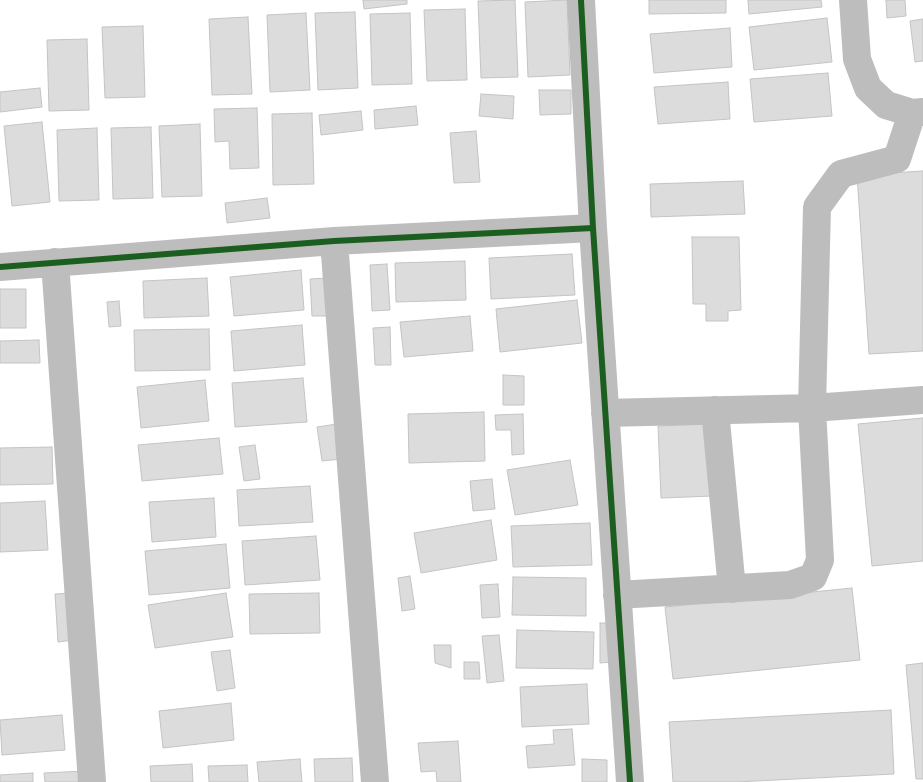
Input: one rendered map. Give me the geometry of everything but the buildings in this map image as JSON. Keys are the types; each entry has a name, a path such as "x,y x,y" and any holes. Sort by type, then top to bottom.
{"street":[{"path":"581,0 593,228 630,782"},
{"path":"617,595 790,585 813,577 820,560 812,408 816,207 841,174 897,159 918,113 886,105 868,88 857,59 853,0"},
{"path":"0,267 334,241 593,228"},
{"path":"334,241 375,782"},
{"path":"55,262 92,782"},
{"path":"605,413 812,408 923,400"},
{"path":"715,410 732,589"}],"cycle path":[{"path":"581,0 593,228 630,782"},
{"path":"0,267 334,241 593,228"}]}
